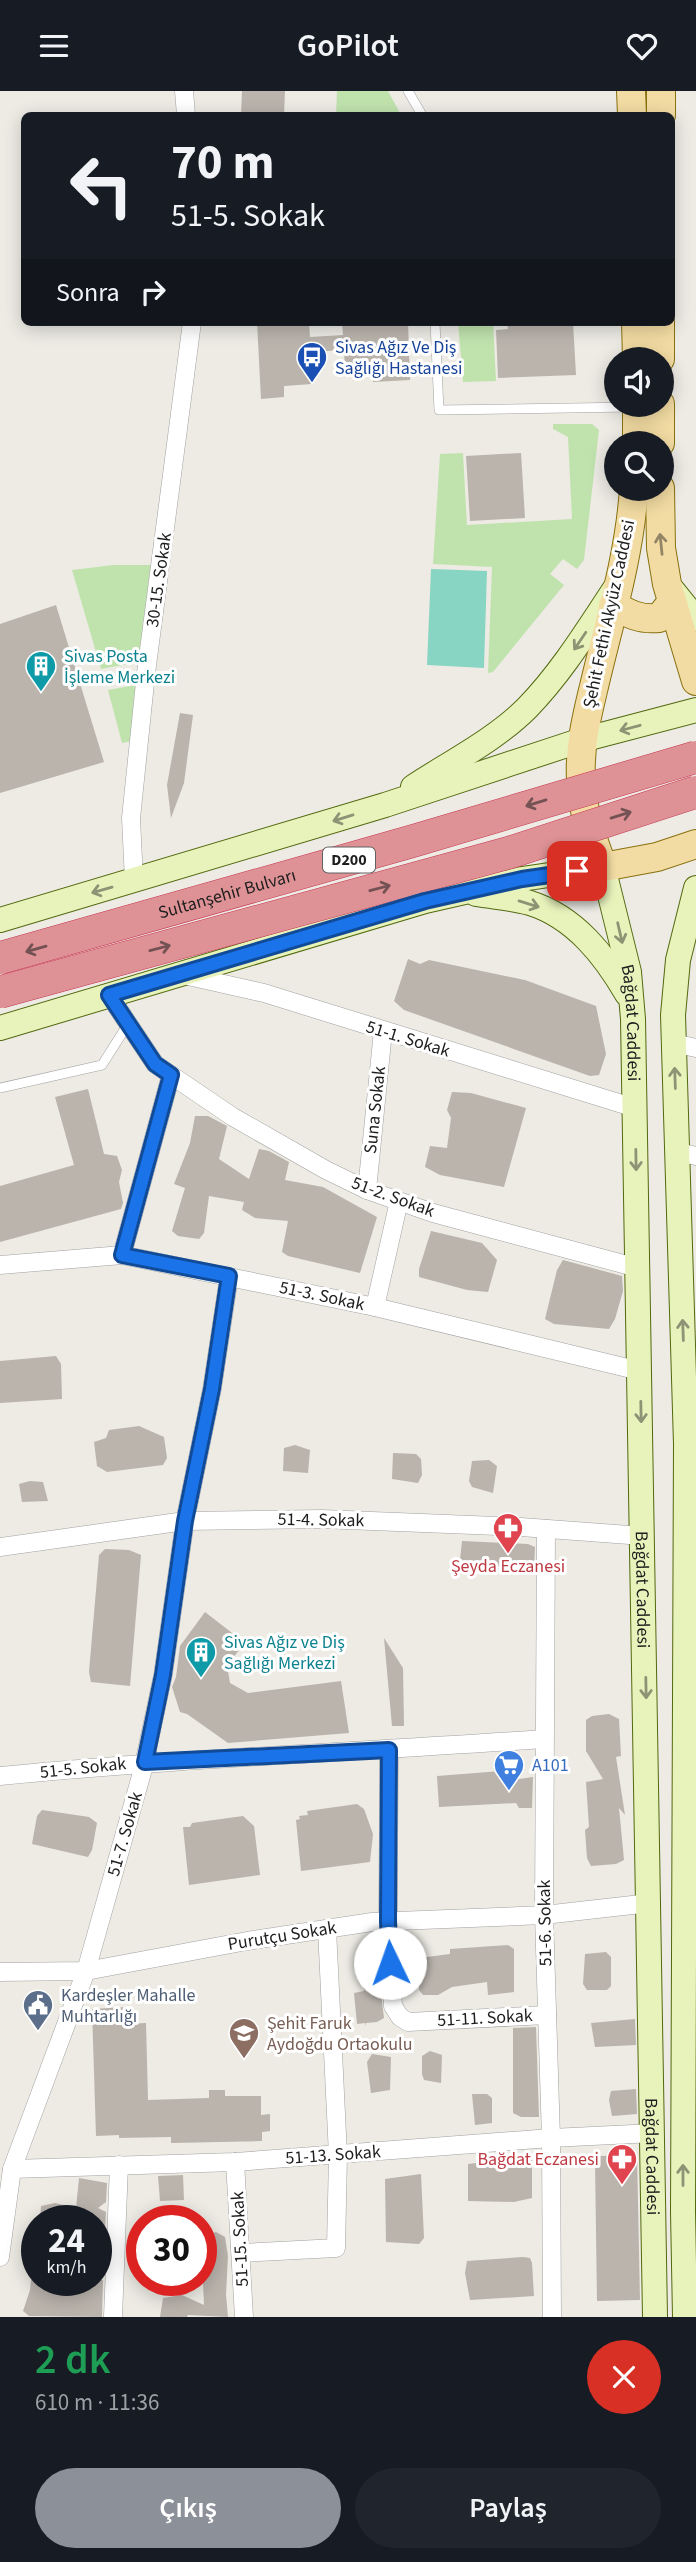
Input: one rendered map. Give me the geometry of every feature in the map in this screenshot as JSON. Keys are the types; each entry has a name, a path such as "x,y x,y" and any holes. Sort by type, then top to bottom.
{"highway":[{"name":"Sultanşehir Bulvarı","path":"0,958 387,849 696,757"},
{"name":"Sultanşehir Bulvarı","path":"0,992 509,853 696,792"}],"main road":[{"path":"631,91 632,112"},
{"path":"661,91 661,112"},
{"path":"636,326 636,347"},
{"path":"660,326 660,347"},
{"name":"Şehit Fethi Akyüz Caddesi","path":"603,867 584,808 581,778 582,740 616,594 633,501"},
{"name":"Şehit Fethi Akyüz Caddesi","path":"660,501 661,548 670,593 696,681"},
{"path":"385,805 496,734 527,709 616,594 635,617 646,619 659,618 670,593 696,619"},
{"path":"0,919 385,805 582,740 696,710"},
{"path":"0,1028 462,892 522,879 657,857 696,844"},
{"name":"Bağdat Caddesi","path":"603,867 627,963 632,1003 650,1903 655,2317"},
{"name":"Bağdat Caddesi","path":"685,2317 690,2211 690,1399 685,1045 674,988 678,960 696,888"},
{"path":"462,892 530,903 556,915 582,935 605,960 632,1003"}],"street":[{"path":"184,91 186,112"},
{"name":"30-15. Sokak","path":"134,881 131,818 146,673 191,326"},
{"name":"51-1. Sokak","path":"180,974 264,993 635,1108"},
{"name":"51-2. Sokak","path":"109,995 155,1064 233,1117 326,1170 367,1190 433,1213 638,1268"},
{"name":"Suna Sokak","path":"367,1190 383,1031"},
{"path":"122,1255 171,1075"},
{"path":"375,1307 399,1201"},
{"name":"51-3. Sokak","path":"0,1265 122,1255 375,1307 640,1371"},
{"name":"51-7. Sokak","path":"0,2257 12,2169 86,1971 145,1762 163,1675 185,1521 212,1389 229,1276"},
{"name":"51-4. Sokak","path":"0,1547 185,1521 322,1518 643,1536"},
{"name":"51-6. Sokak","path":"546,1529 544,1915 551,2138 552,2317"},
{"name":"51-5. Sokak","path":"0,1776 145,1762 544,1739"},
{"name":"51-11. Sokak","path":"389,1750 388,1921 393,2005 400,2017 408,2022 547,2015"},
{"name":"Purutçu Sokak","path":"0,1972 86,1971 388,1921 544,1915 650,1903"},
{"path":"242,2253 336,2248 338,2155 327,1929"},
{"name":"51-13. Sokak","path":"12,2169 235,2162 551,2138 654,2133"},
{"name":"51-15. Sokak","path":"235,2162 244,2317"},
{"path":"113,2317 119,2165"}],"lane":[{"path":"408,91 420,112"},
{"path":"435,326 439,410 604,406"},
{"path":"0,1088 102,1066 128,1024"}],"green space":[{"path":"337,91 388,91 399,112 336,112"},
{"path":"458,326 493,326 496,381 463,382"},
{"path":"553,424 592,424 599,430 584,560 577,569 563,559 550,574 564,585 493,672 488,673 492,567 433,564 440,454 463,453 467,525 572,519 568,437 553,429"},
{"path":"113,565 151,565 138,662 101,669 72,570"},
{"path":"431,569 487,571 484,668 427,665"},
{"path":"136,685 131,741 122,743 108,690"}],"building":[{"path":"242,91 285,91 284,112 241,112"},
{"path":"257,326 309,326 310,337 343,335 342,326 408,326 410,380 373,382 373,370 345,371 344,350 311,352 312,384 284,386 284,397 261,399"},
{"path":"508,326 573,326 576,375 498,378 496,330 508,329"},
{"path":"521,453 525,518 470,521 466,456"},
{"name":"Sivas Posta İşleme Merkezi","path":"56,605 104,762 0,793 0,624"},
{"path":"180,713 193,715 184,783 171,818 167,785"},
{"path":"408,959 420,964 429,960 525,980 596,1006 606,1054 599,1075 590,1076 404,1010 394,1001"},
{"path":"88,1089 104,1154 117,1156 122,1170 119,1182 123,1203 121,1209 0,1242 0,1186 74,1165 55,1097"},
{"path":"452,1092 471,1093 526,1108 504,1187 440,1175 425,1167 430,1146 447,1148 451,1118 447,1110"},
{"path":"195,1116 208,1116 227,1126 219,1159 249,1179 259,1149 269,1151 289,1162 285,1180 323,1187 377,1217 360,1273 288,1256 282,1252 288,1221 255,1218 242,1210 244,1202 209,1196 204,1233 199,1239 178,1236 172,1231 185,1188 174,1184 190,1143"},
{"path":"431,1231 482,1243 497,1260 488,1292 467,1290 419,1277"},
{"path":"563,1260 622,1276 623,1291 615,1319 609,1329 554,1324 545,1319 557,1270"},
{"path":"56,1356 61,1364 62,1399 0,1403 0,1361"},
{"path":"139,1426 164,1437 167,1458 163,1465 107,1472 97,1466 94,1442 106,1438 109,1430"},
{"path":"295,1445 310,1450 308,1473 283,1471 284,1448"},
{"path":"393,1453 416,1454 421,1459 422,1475 418,1483 392,1479"},
{"path":"489,1460 497,1466 493,1493 472,1487 469,1481 472,1461"},
{"path":"43,1482 48,1501 22,1502 19,1484"},
{"path":"462,1541 528,1544 535,1547 534,1569 465,1565 460,1560"},
{"path":"105,1549 129,1550 141,1555 130,1686 91,1682 89,1672 99,1555"},
{"name":"Sivas Ağız ve Diş Sağlığı Merkezi","path":"205,1612 245,1643 227,1665 230,1683 248,1693 341,1681 349,1733 228,1743 187,1714 180,1712 172,1687 180,1646"},
{"path":"384,1638 403,1668 404,1726 392,1726"},
{"path":"609,1714 619,1719 621,1756 616,1757 625,1815 619,1808 624,1860 616,1864 591,1866 587,1858 585,1830 589,1827 586,1782 603,1779 586,1751 586,1720 592,1716"},
{"path":"501,1771 506,1781 533,1777 532,1808 519,1808 516,1803 439,1807 437,1776"},
{"path":"357,1804 364,1809 373,1834 370,1862 301,1871 296,1820 300,1819 299,1816 308,1815 307,1811"},
{"path":"42,1810 89,1817 97,1823 88,1857 32,1844 37,1816"},
{"path":"243,1816 254,1826 260,1875 189,1885 183,1827 190,1827 192,1823"},
{"path":"508,1945 514,1949 514,1992 488,1995 487,1982 452,1987 438,1995 423,1995 419,1990 419,1958 450,1954 450,1949"},
{"path":"376,1951 380,1987 378,1992 381,1994 384,2018 366,2023 366,2026 365,2023 357,2024 354,1993 364,1991 363,1954"},
{"path":"606,1952 611,1957 611,1986 607,1990 587,1990 583,1984 585,1954"},
{"path":"127,2007 127,2024 146,2023 148,2100 209,2098 209,2090 225,2090 225,2096 261,2096 261,2115 270,2114 270,2131 262,2132 262,2141 171,2143 171,2137 96,2136 92,2009"},
{"path":"635,2019 636,2045 595,2047 591,2023"},
{"path":"536,2027 539,2117 521,2117 513,2113 513,2028"},
{"path":"430,2051 442,2055 441,2083 424,2080 422,2056"},
{"path":"372,2054 391,2057 390,2090 371,2093 367,2062"},
{"path":"636,2089 637,2114 612,2116 609,2100 611,2091"},
{"path":"472,2094 487,2094 492,2098 492,2123 475,2125"},
{"path":"637,2155 640,2300 597,2301 595,2161 599,2156"},
{"path":"518,2158 532,2160 532,2198 514,2202 468,2201 468,2164"},
{"path":"421,2174 424,2238 419,2244 386,2242 385,2179"},
{"path":"183,2175 184,2200 160,2201 158,2176"},
{"path":"79,2178 107,2183 106,2202 102,2205 76,2205"},
{"path":"217,2233 225,2237 228,2256 228,2317 160,2317 163,2298 184,2296 204,2305 204,2296 217,2296"},
{"path":"530,2258 532,2263 534,2296 470,2300 465,2273 467,2261"},
{"path":"28,2296 103,2296 102,2317 29,2316 23,2311"}],"place":[{"name":"Sivas Ağız Ve Diş Sağlığı Hastanesi","path":"312,384"},
{"name":"Sivas Posta İşleme Merkezi","path":"41,693"},
{"name":"Şeyda Eczanesi","path":"508,1555"},
{"name":"Sivas Ağız ve Diş Sağlığı Merkezi","path":"201,1679"},
{"name":"A101","path":"509,1792"},
{"name":"Kardeşler Mahalle Muhtarlığı","path":"38,2032"},
{"name":"Şehit Faruk Aydoğdu Ortaokulu","path":"244,2060"},
{"name":"Bağdat Eczanesi","path":"622,2186"}],"route":[{"path":"390,1963 389,1750 145,1762 163,1675 185,1521 212,1389 229,1276 122,1255 171,1075 155,1064 109,995 425,901 522,879 577,871"}]}
